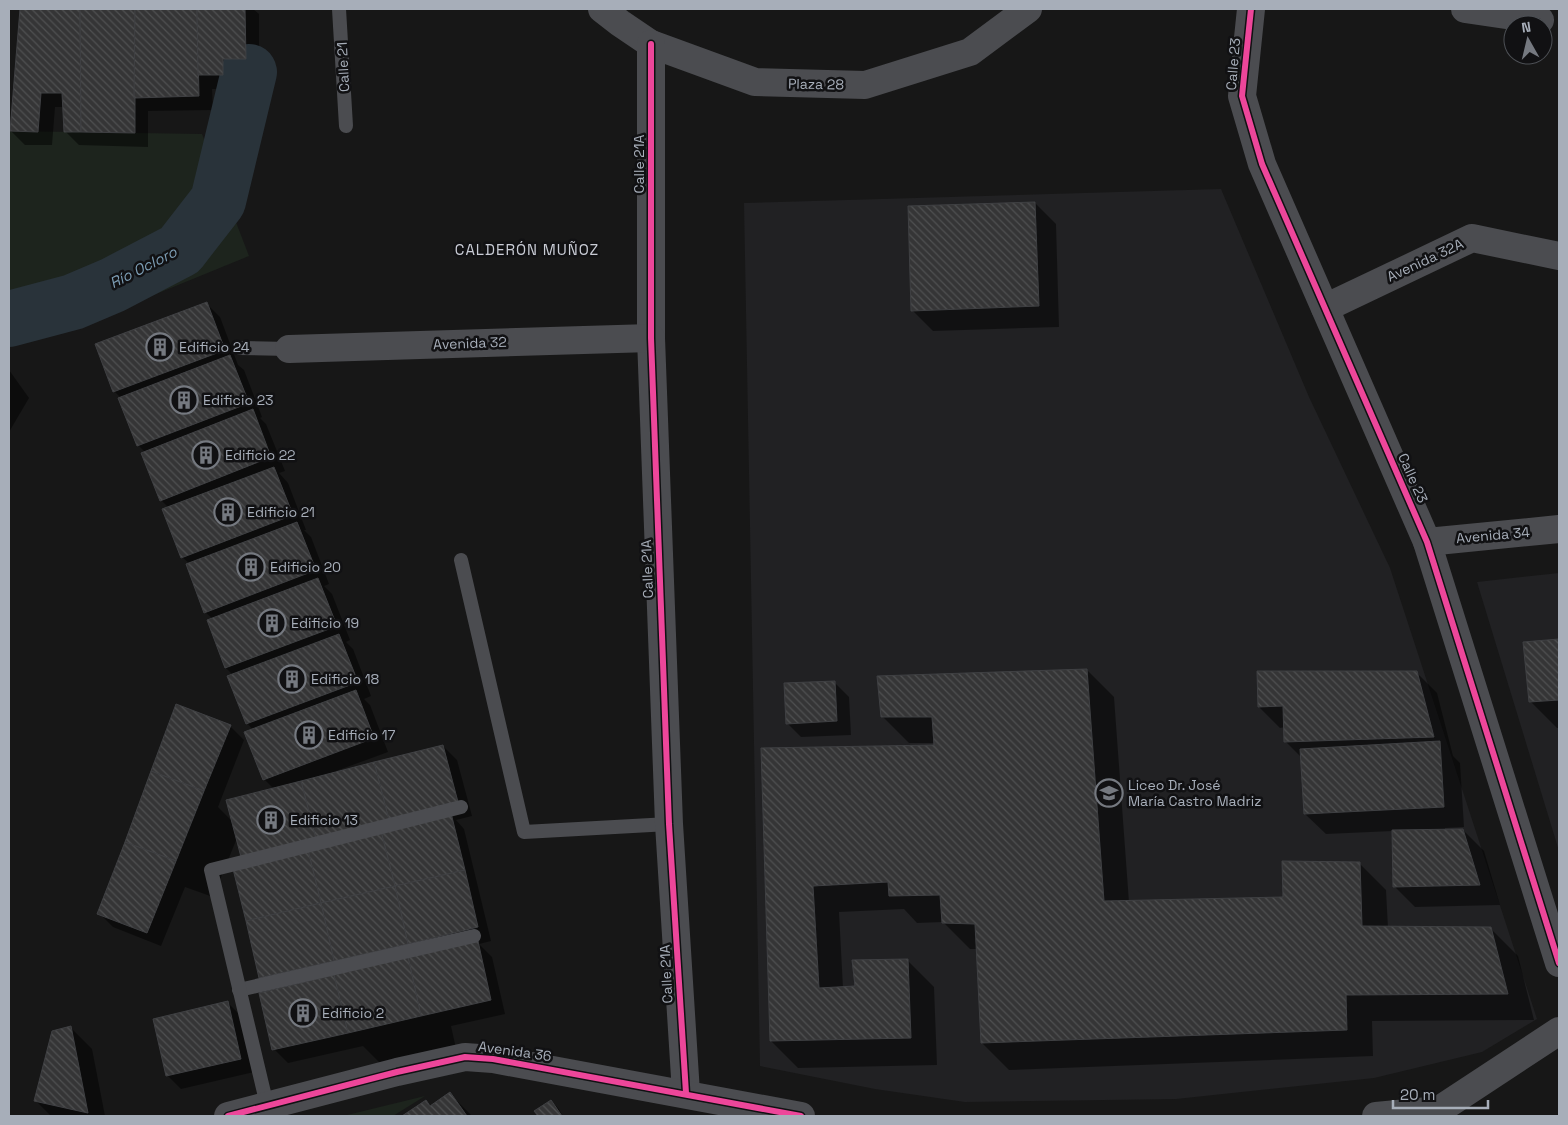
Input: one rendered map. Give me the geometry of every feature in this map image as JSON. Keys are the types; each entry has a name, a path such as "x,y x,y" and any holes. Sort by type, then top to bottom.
{"street":[{"name":"Plaza 28","path":"602,9 620,24 651,44 755,82 865,85 970,52 1028,9"},
{"name":"Calle 23","path":"1250,9 1242,96 1262,164 1427,542 1559,963"},
{"path":"1465,9 1506,15"},
{"name":"Calle 21A","path":"651,44 651,338 669,824 686,1094"},
{"name":"Avenida 32A","path":"1325,308 1472,238 1559,256"},
{"name":"Avenida 32","path":"289,349 651,338"},
{"name":"Avenida 34","path":"1427,542 1559,529"},
{"path":"1376,1116 1438,1113 1559,1031"},
{"name":"Avenida 36","path":"228,1116 397,1072 465,1057 493,1059 686,1094 728,1109 801,1116"}],"lane":[{"name":"Calle 21","path":"340,9 346,126"},
{"path":"240,348 289,349"},
{"path":"461,560 524,832 669,824"},
{"path":"266,1105 211,870 461,807"},
{"path":"239,990 474,936"}],"shaded area":[{"path":"10,131 202,134 249,256 68,330 9,343"},
{"name":"Liceo Dr. José María Castro Madriz","path":"1221,189 1309,397 1390,568 1537,1019 1482,1052 1374,1078 1176,1099 965,1102 875,1089 760,1066 744,203"},
{"path":"1559,573 1559,851 1477,582"},
{"path":"425,1096 393,1116 343,1116"}],"building":[{"path":"20,9 80,9 81,132 64,132 62,93 41,93 38,132 10,131"},
{"path":"80,9 135,9 135,133 81,132"},
{"path":"135,9 197,9 199,96 134,98"},
{"path":"197,9 245,9 246,59 223,59 223,75 198,75"},
{"path":"1035,202 1039,306 911,311 908,206"},
{"name":"Edificio 24","path":"207,302 225,350 113,392 95,344"},
{"name":"Edificio 23","path":"230,355 249,403 137,446 118,398"},
{"name":"Edificio 22","path":"253,409 271,457 160,501 141,453"},
{"name":"Edificio 21","path":"274,467 293,515 181,558 162,509"},
{"name":"Edificio 20","path":"297,522 316,570 204,613 186,564"},
{"name":"Edificio 19","path":"318,578 337,626 225,668 207,620"},
{"name":"Edificio 18","path":"339,634 358,682 246,724 227,676"},
{"path":"1559,639 1559,700 1529,702 1523,642"},
{"path":"1087,669 1104,901 1283,897 1282,861 1360,862 1362,926 1491,927 1508,994 1346,995 1347,1030 981,1043 975,924 942,923 940,895 889,896 888,882 813,886 819,988 855,986 852,960 908,959 911,1038 770,1041 761,748 934,745 932,717 881,717 877,676"},
{"path":"1257,671 1417,671 1434,737 1284,742 1283,706 1258,707"},
{"path":"835,681 837,721 786,724 784,683"},
{"name":"Edificio 17","path":"356,690 374,738 263,780 244,732"},
{"path":"176,704 231,725 204,791 151,771"},
{"path":"1440,741 1444,807 1304,814 1300,749"},
{"path":"443,745 458,802 389,820 374,762"},
{"path":"374,762 389,820 316,839 301,781"},
{"path":"151,771 204,791 176,861 125,842"},
{"name":"Edificio 13","path":"301,781 316,839 241,857 226,800"},
{"path":"451,813 465,870 395,886 381,831"},
{"path":"1463,829 1480,885 1393,887 1392,830"},
{"path":"381,831 395,886 321,903 308,850"},
{"path":"125,842 176,861 147,933 97,914"},
{"path":"308,850 321,903 246,921 233,869"},
{"path":"465,870 478,927 408,944 395,886"},
{"path":"395,886 408,944 334,961 321,903"},
{"path":"321,903 334,961 259,978 246,921"},
{"path":"478,941 491,1000 421,1016 408,957"},
{"path":"408,957 421,1016 348,1033 334,975"},
{"name":"Edificio 2","path":"334,975 348,1033 272,1050 259,993"},
{"path":"228,1001 241,1059 166,1076 153,1019"},
{"path":"71,1026 88,1113 34,1101 52,1031"},
{"path":"450,1092 467,1116 402,1116 426,1100 430,1106"},
{"path":"551,1100 562,1116 538,1116 534,1111"}],"waterway":[{"name":"Río Ocloro","path":"9,319 73,302 113,285 180,250 218,201 249,72"}],"cycle path":[{"path":"1251,9 1242,96 1262,164 1427,542 1559,963"},
{"path":"651,44 651,338 669,824 686,1093"},
{"path":"228,1116 397,1072 465,1057 493,1059 801,1116"}],"place":[{"name":"Edificio 24","path":"160,347"},
{"name":"Edificio 23","path":"184,400"},
{"name":"Edificio 22","path":"206,455"},
{"name":"Edificio 21","path":"228,512"},
{"name":"Edificio 20","path":"251,567"},
{"name":"Edificio 19","path":"272,623"},
{"name":"Edificio 18","path":"292,679"},
{"name":"Edificio 17","path":"309,735"},
{"name":"Liceo Dr. José María Castro Madriz","path":"1109,793"},
{"name":"Edificio 13","path":"271,820"},
{"name":"Edificio 2","path":"303,1013"}],"district":[{"name":"CALDERÓN MUÑOZ","path":"527,249"}]}
